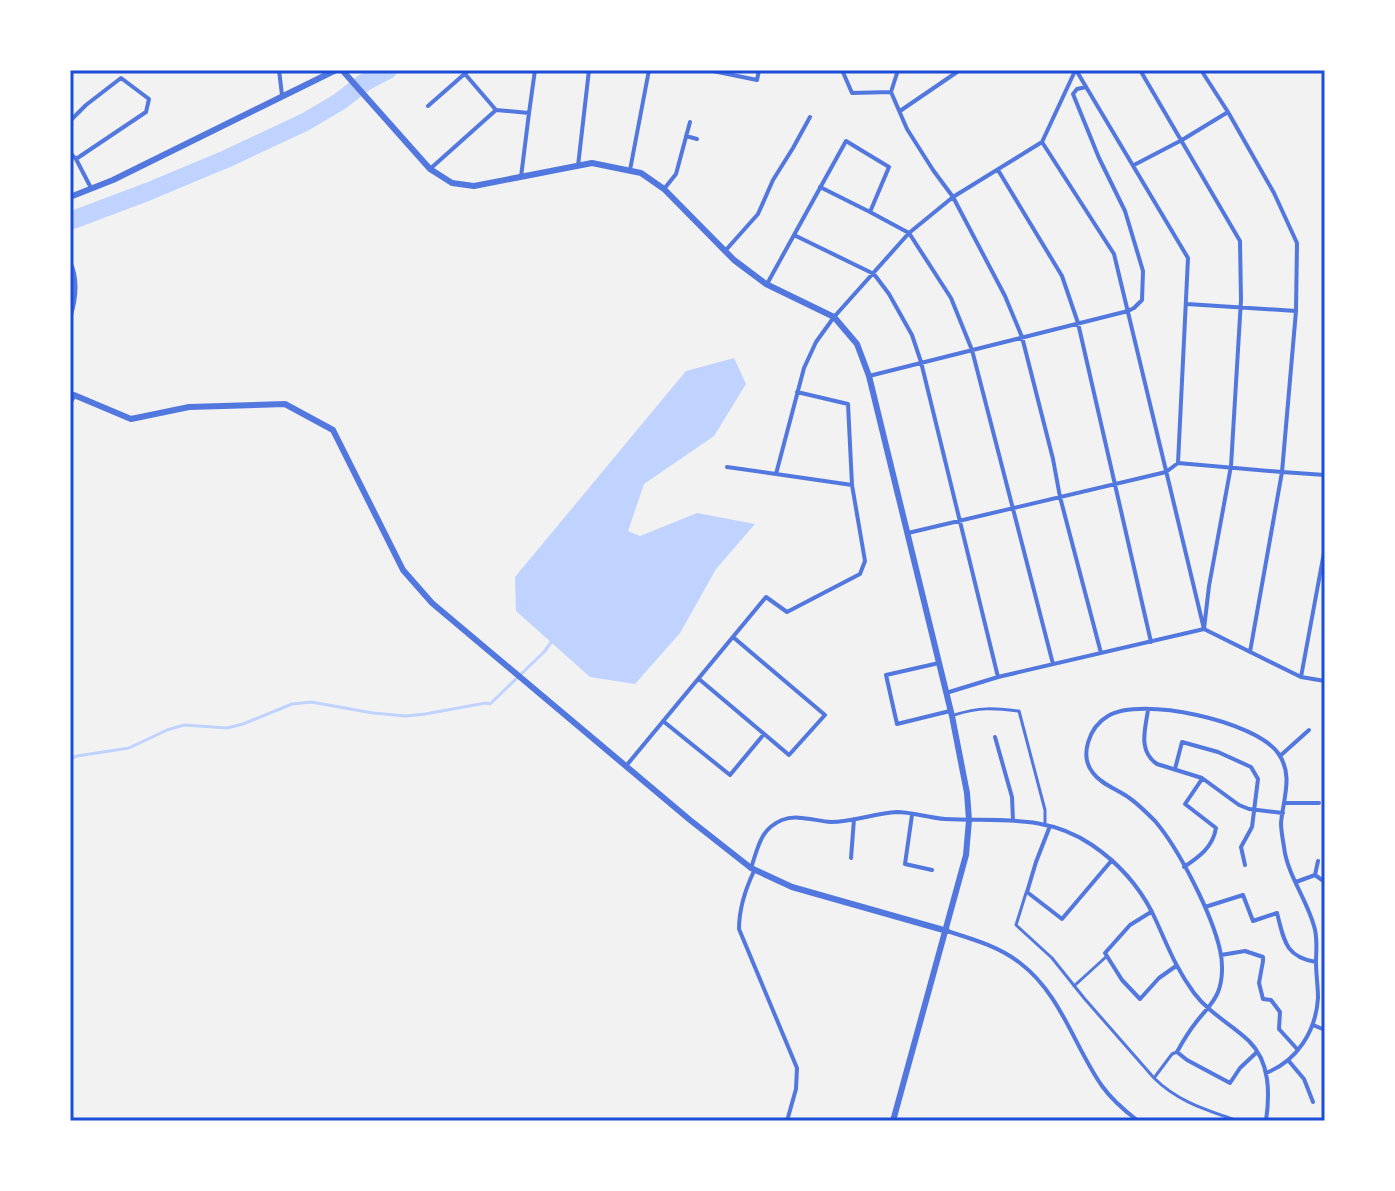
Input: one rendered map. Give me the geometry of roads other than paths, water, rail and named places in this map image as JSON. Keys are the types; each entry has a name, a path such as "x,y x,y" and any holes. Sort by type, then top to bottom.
{"street":[{"path":"279,70 283,96"},
{"path":"70,197 113,180 339,70 430,169 452,183 474,186 592,163 641,173 664,189 725,251 766,284 834,317 857,344 869,376 951,713 964,771 969,820 966,855 947,931 893,1121"},
{"path":"521,178 535,70"},
{"path":"578,166 589,70"},
{"path":"630,171 649,70"},
{"path":"708,70 757,80 759,70"},
{"path":"842,70 852,93 891,92"},
{"path":"898,70 891,92 907,129 953,197 1005,296 1022,337 1101,653"},
{"path":"900,111 960,70"},
{"path":"1140,70 1240,241 1241,308 1231,466 1204,629"},
{"path":"1201,70 1274,193 1297,243 1296,311 1282,472 1250,652"},
{"path":"1076,71 1188,258 1178,463"},
{"path":"776,474 804,368 816,342 834,317 909,233 953,197 1042,142 1076,71"},
{"path":"428,106 467,72 496,110"},
{"path":"70,121 121,78 149,99 146,112 76,159"},
{"path":"869,376 1128,311 1142,300 1143,271 1125,211 1073,94 1077,89 1086,87"},
{"path":"430,169 496,110 529,113"},
{"path":"1134,165 1228,112"},
{"path":"725,251 758,214 773,180 810,117"},
{"path":"664,189 676,174 690,122"},
{"path":"686,136 697,139"},
{"path":"766,284 846,141 889,167 870,212"},
{"path":"1042,142 1114,254 1204,629"},
{"path":"70,153 91,188"},
{"path":"998,170 1062,276 1078,323 1151,642"},
{"path":"820,187 909,233 951,298 972,350 1053,664"},
{"path":"794,235 874,274 912,335 998,677"},
{"path":"70,264 74,299 70,315"},
{"path":"1187,304 1296,311"},
{"path":"70,387 72,398 131,419 189,407 285,404 333,430 403,570 432,603 752,869 792,887 947,931 997,949 1022,964 1054,1000 1103,1086 1138,1121"},
{"path":"626,766 766,597 787,612 860,574 865,561 852,485 848,404 797,392"},
{"path":"906,533 1166,472 1178,463 1325,475"},
{"path":"727,467 852,485"},
{"path":"1301,677 1325,547"},
{"path":"946,693 998,677 1204,629 1301,677 1325,681"},
{"path":"698,679 789,755 825,715 733,637"},
{"path":"939,663 886,675 897,724 973,709 1019,711 1048,825 1016,925 1052,958 1165,1089 1198,1108 1238,1121"},
{"path":"1148,710 1144,747 1147,755 1157,764 1202,778 1239,805 1283,813"},
{"path":"1154,1078 1172,1054 1177,1052 1218,992 1222,968 1221,955 1205,907 1155,822 1128,797 1092,773 1085,758 1091,735 1107,716 1148,710 1202,715 1261,737 1280,756 1287,773 1281,824 1284,852 1315,928 1318,999 1307,1039 1281,1067 1266,1073"},
{"path":"663,721 730,775 764,734"},
{"path":"1280,756 1309,730"},
{"path":"995,737 1012,797 1013,820"},
{"path":"1175,769 1182,742 1218,752 1255,771 1258,779 1252,827 1241,847 1245,865"},
{"path":"1184,867 1201,855 1215,835 1216,828 1185,804 1202,778"},
{"path":"1285,803 1319,803"},
{"path":"787,1121 796,1089 797,1068 739,929 739,916 763,833 791,817 832,822 899,812 928,818 1013,820 1048,825 1090,843 1112,860 1134,883 1152,911 1176,966 1196,996 1257,1052 1266,1073 1269,1097 1266,1121"},
{"path":"912,815 905,864 932,870"},
{"path":"851,858 854,819"},
{"path":"1027,892 1062,919 1112,860"},
{"path":"1315,875 1318,861"},
{"path":"1296,882 1315,875"},
{"path":"1315,875 1325,882"},
{"path":"1205,907 1243,895 1253,921 1277,913 1283,939 1293,954 1301,960 1316,962"},
{"path":"1152,911 1130,925 1105,953 1122,980 1140,999 1159,978 1176,966"},
{"path":"1221,955 1245,951 1263,957 1259,983 1263,999 1271,1000 1280,1012 1279,1029 1298,1050"},
{"path":"1316,954 1325,955"},
{"path":"1074,986 1107,956"},
{"path":"1313,1025 1325,1030"},
{"path":"1177,1052 1230,1083 1257,1052"},
{"path":"1288,1060 1304,1079 1313,1102"}],"water":[{"path":"734,358 746,384 714,436 644,484 628,531 640,536 697,513 755,524 716,569 680,633 635,684 590,677 516,611 515,577 686,371"}],"waterway":[{"path":"70,221 226,159 305,122 388,70"},
{"path":"70,759 129,748 184,725 227,728 292,704 311,702 406,716 490,704 552,641"}]}
